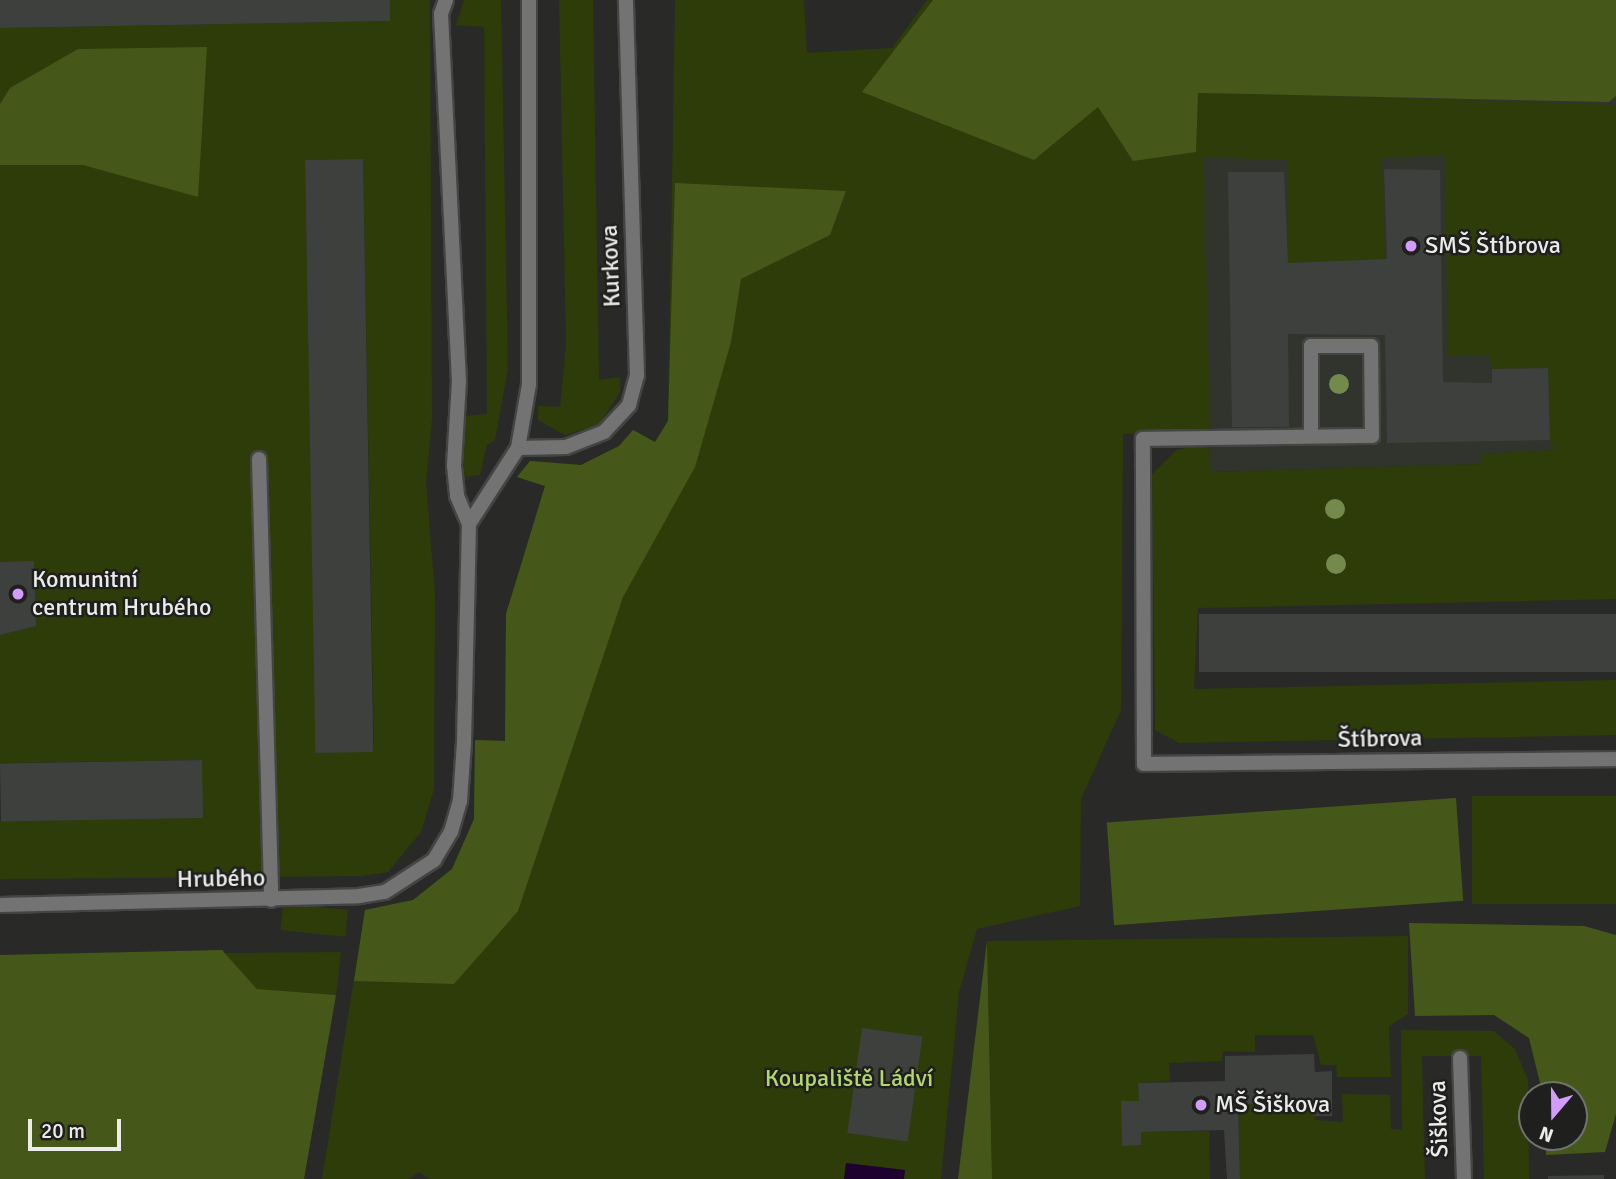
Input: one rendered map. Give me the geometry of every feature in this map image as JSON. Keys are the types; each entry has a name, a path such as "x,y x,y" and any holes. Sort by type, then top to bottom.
{"street":[{"path":"446,0 441,14 459,382 454,466 457,496 469,524"},
{"path":"469,524 518,449 529,384 529,0"},
{"name":"Kurkova","path":"518,449 566,447 604,432 629,405 636,375 626,0"},
{"path":"1311,345 1371,346 1372,436 1311,436 1311,345"},
{"name":"Štíbrova","path":"1311,436 1143,439 1144,764 1616,759"},
{"path":"259,459 271,901"},
{"name":"Hrubého","path":"0,905 271,901 385,892 434,860 460,801 469,524"},
{"name":"Šiškova","path":"1460,1058 1464,1179"}],"shaded area":[{"name":"SMŠ Štíbrova","path":"1616,69 1616,447 1483,454 1483,464 1210,472 1201,73"},
{"path":"846,1163 905,1170 904,1179 844,1179"}],"green space":[{"path":"390,0 430,0 432,418 426,483 435,593 434,789 421,832 388,872 362,876 0,879 0,821 202,818 201,760 0,763 0,635 36,626 34,562 0,562 0,28 390,21","holes":["363,159 374,751 316,753 305,160"]},
{"path":"464,0 501,0 508,369 495,440 487,445 480,475 464,477 463,416 487,414 484,27 456,25"},
{"path":"559,0 593,0 599,380 620,377 620,392 599,425 565,435 538,420 538,406 560,407 566,344"},
{"name":"Koupaliště Ládví","path":"675,0 804,0 807,53 892,48 927,0 1616,0 1201,92 1616,105 1616,599 1198,608 1194,689 1616,680 1616,735 1179,743 1155,730 1152,475 1176,450 1209,444 1211,472 1482,464 1482,454 1555,450 1550,440 1548,368 1492,369 1489,355 1448,355 1445,155 1382,158 1385,260 1287,263 1287,160 1204,157 1210,432 1123,434 1121,710 1081,799 1080,906 977,929 959,992 941,1179 430,1179 419,1172 409,1179 322,1179 365,910 413,900 452,869 474,819 475,740 505,741 506,614 545,486 517,477 530,461 581,465 619,446 633,430 655,442 668,421"},
{"path":"933,0 1616,0 1616,96 1609,102 1198,93 1196,152 1133,161 1098,107 1034,160 862,92"},
{"path":"207,47 198,197 83,165 0,165 0,104 10,88 78,49"},
{"path":"675,183 846,191 830,235 741,279 731,342 695,467 623,597 518,911 454,984 354,981 365,910 413,900 452,869 474,819 475,740 505,741 506,614 545,486 517,477 530,461 581,465 619,446 633,430 655,442 668,421"},
{"path":"1472,796 1616,796 1616,904 1472,904"},
{"path":"1456,798 1463,901 1114,925 1107,822"},
{"path":"283,903 348,910 345,937 281,930"},
{"path":"1409,923 1584,926 1616,935 1616,1114 1605,1152 1546,1155 1546,1151 1588,1151 1588,1081 1540,1081 1529,1038 1494,1015 1415,1016"},
{"name":"MŠ Šiškova","path":"1408,936 1408,1014 1389,1026 1391,1077 1337,1077 1336,1065 1321,1065 1313,1035 1255,1035 1255,1052 1223,1051 1222,1061 1169,1063 1170,1081 1139,1083 1139,1101 1122,1145 1141,1145 1141,1132 1209,1131 1210,1179 992,1179 987,941"},
{"path":"987,941 992,1179 958,1179"},
{"path":"222,950 257,989 336,995 304,1179 0,1179 0,955"},
{"path":"341,952 336,995 257,989 224,953"},
{"path":"1401,1030 1494,1031 1515,1049 1528,1080 1518,1081 1518,1151 1529,1151 1529,1179 1484,1179 1481,1056 1422,1056 1425,1179 1240,1179 1238,1104 1313,1103 1315,1120 1343,1122 1342,1094 1390,1095 1391,1129 1402,1130"}],"building":[{"path":"0,0 390,0 390,21 0,28"},
{"path":"363,159 373,752 315,753 305,160"},
{"path":"1384,169 1440,170 1443,382 1492,383 1492,369 1548,368 1550,440 1387,443 1385,335 1288,334 1289,427 1232,427 1228,172 1284,172 1288,263 1387,259"},
{"name":"Komunitní centrum Hrubého","path":"34,561 36,626 0,635 0,562"},
{"path":"1199,614 1616,614 1616,672 1199,672"},
{"path":"202,760 203,818 1,822 0,764"},
{"path":"862,1028 922,1036 908,1141 847,1133"},
{"path":"1314,1054 1315,1072 1332,1071 1332,1116 1313,1116 1313,1103 1238,1104 1240,1179 1227,1179 1224,1130 1141,1132 1141,1145 1122,1146 1121,1101 1139,1101 1138,1083 1225,1081 1225,1056"},
{"path":"1604,1175 1604,1179 1548,1179 1548,1176"}],"place":[{"name":"SMŠ Štíbrova","path":"1411,246"},
{"name":"Komunitní centrum Hrubého","path":"18,594"},
{"name":"MŠ Šiškova","path":"1201,1105"}]}
